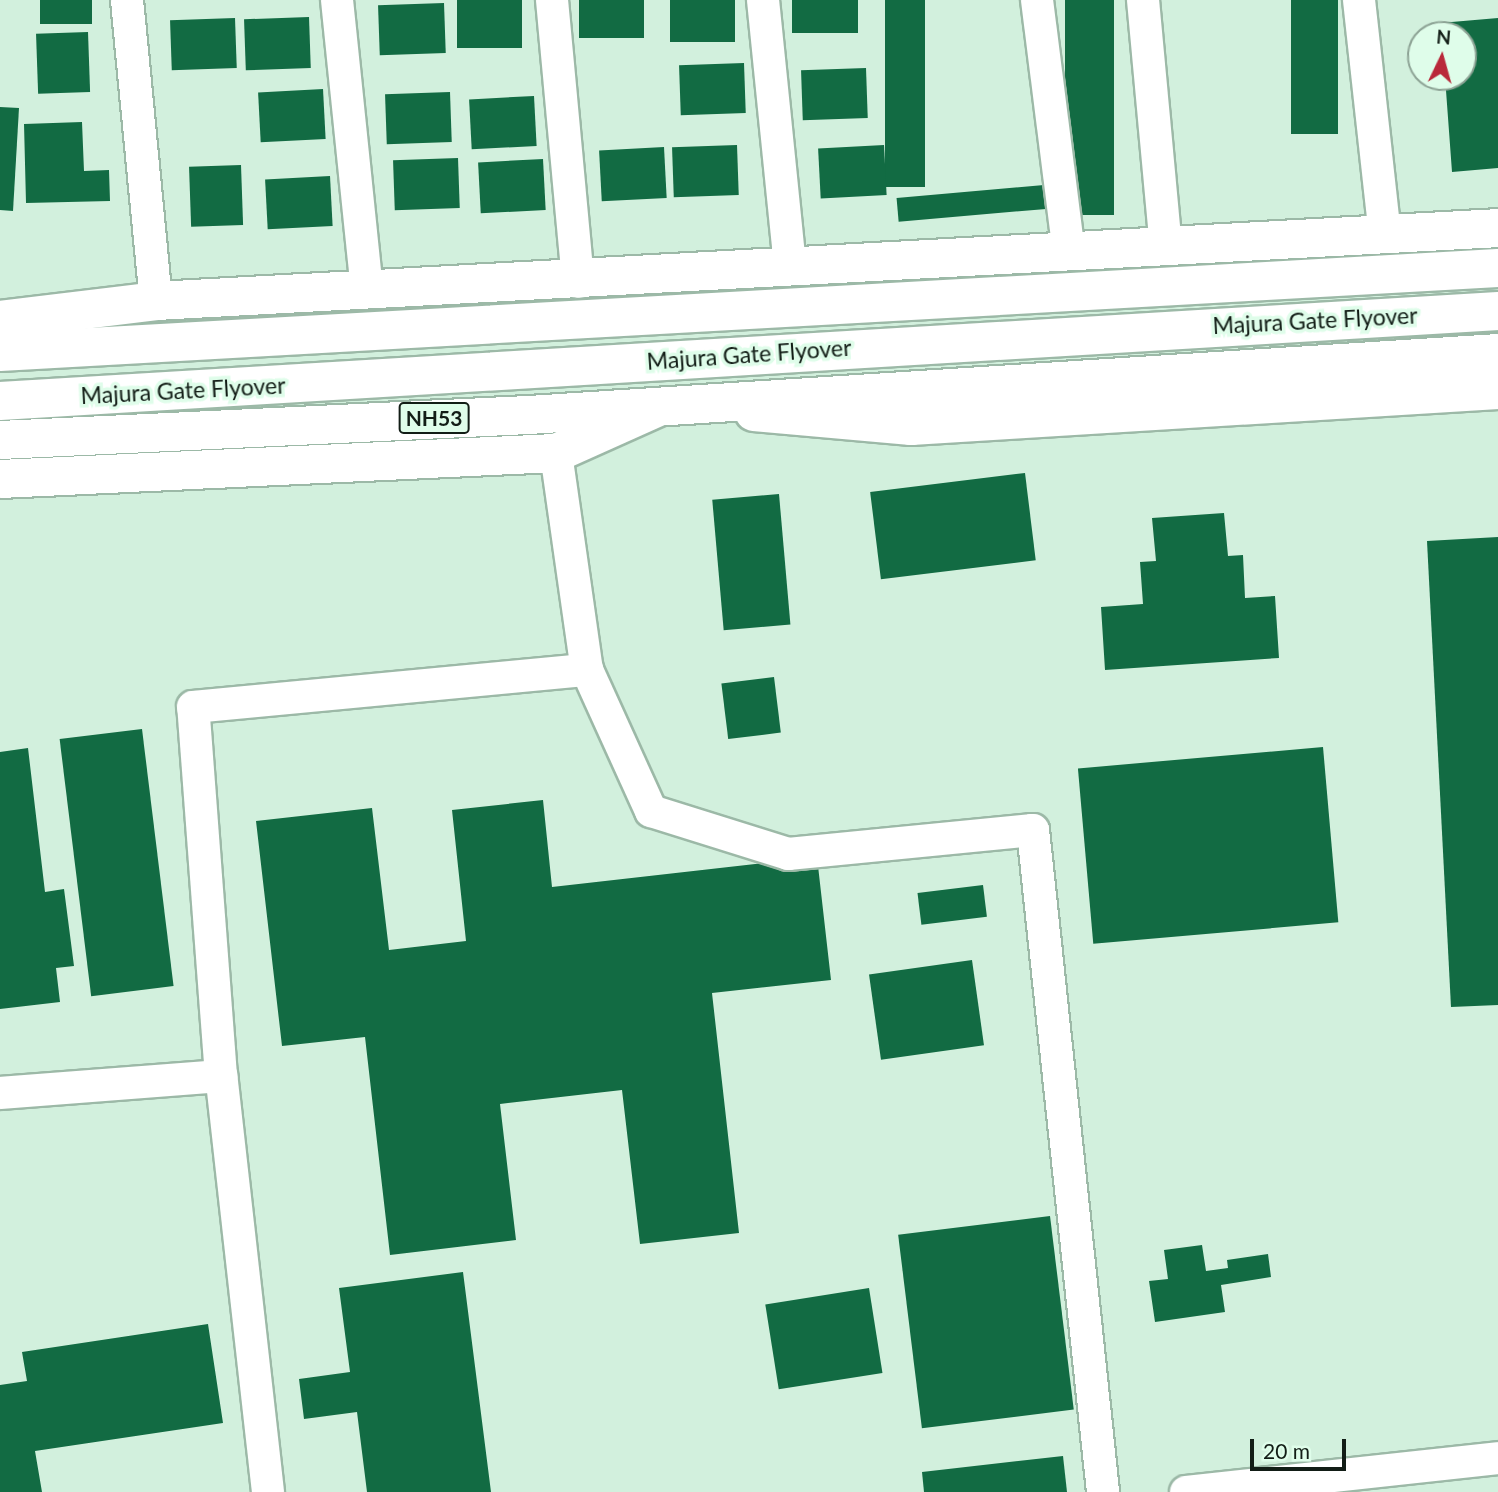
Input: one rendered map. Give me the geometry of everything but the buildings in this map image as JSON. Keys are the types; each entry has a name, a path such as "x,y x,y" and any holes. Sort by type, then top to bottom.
{"main road":[{"path":"0,320 156,301 578,282 790,267 1498,228"},
{"path":"0,352 1498,268"},
{"name":"Majura Gate Flyover","path":"0,401 1498,311"},
{"name":"Majura Gate Flyover","path":"0,440 667,404 1498,353"},
{"path":"0,479 556,453 667,404 911,426 1498,390"}],"street":[{"path":"127,0 156,301"},
{"path":"337,0 367,291"},
{"path":"552,0 578,282"},
{"path":"763,0 790,267"},
{"path":"1037,0 1069,252"},
{"path":"1143,0 1166,247"},
{"path":"1359,0 1385,235"},
{"path":"556,453 587,670 651,811 788,854 1033,830 1103,1492"},
{"path":"268,1492 221,1076 193,707 587,670"},
{"path":"0,1093 221,1076"},
{"path":"1186,1492 1498,1458"}]}
